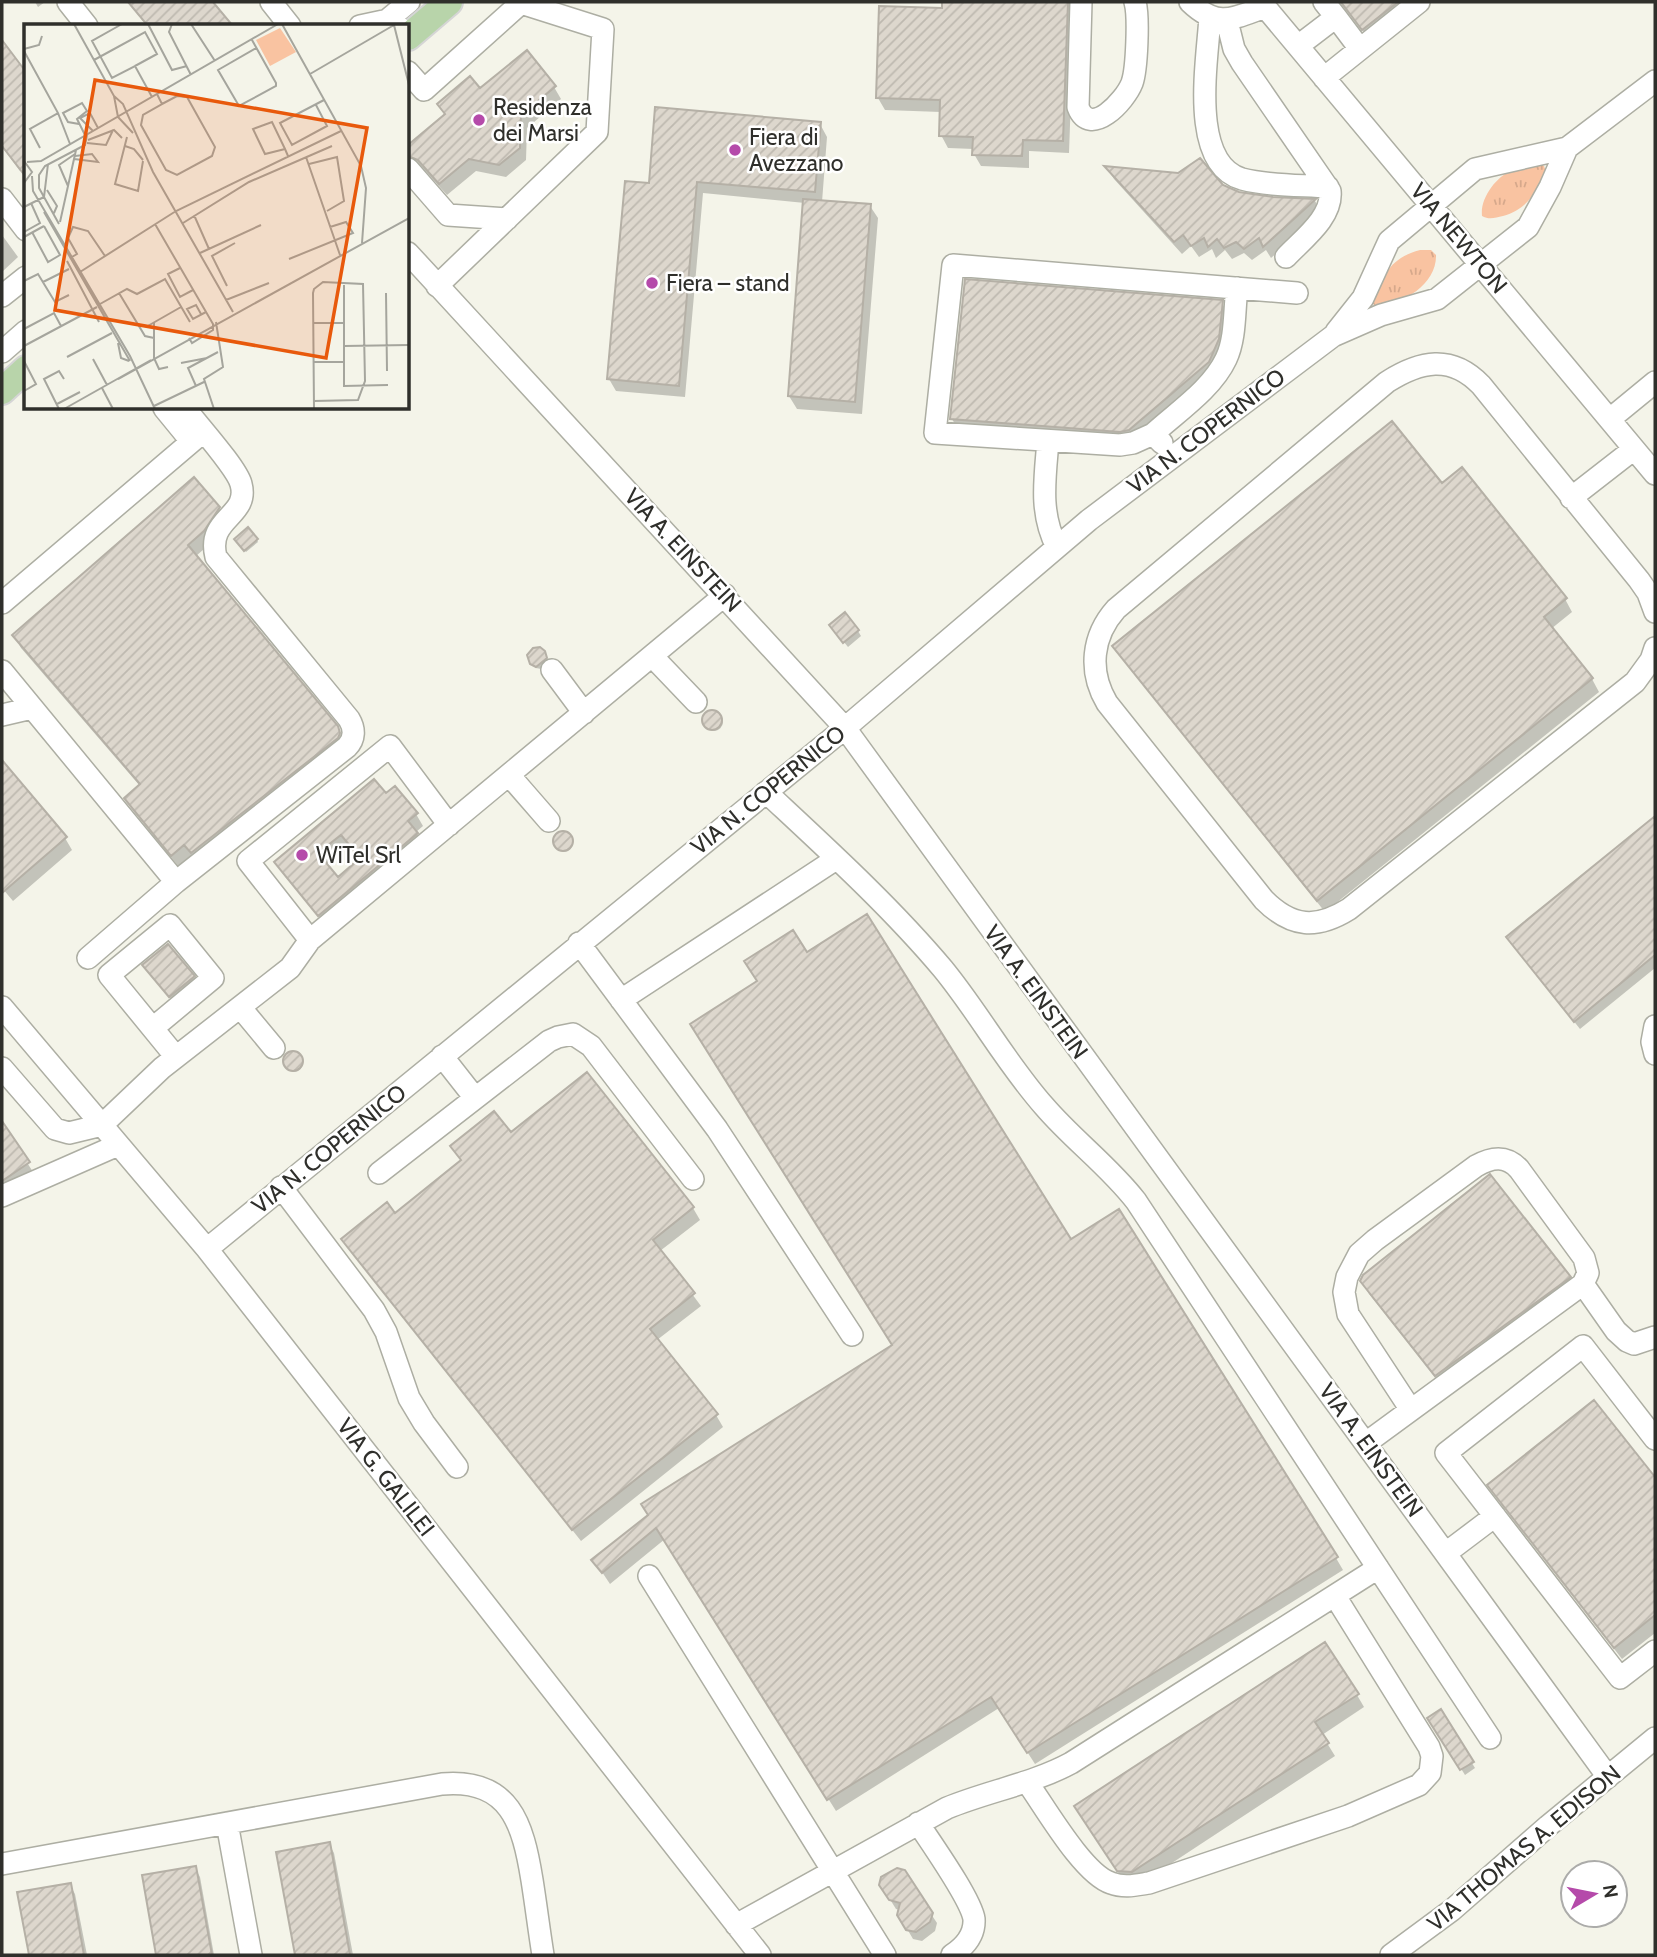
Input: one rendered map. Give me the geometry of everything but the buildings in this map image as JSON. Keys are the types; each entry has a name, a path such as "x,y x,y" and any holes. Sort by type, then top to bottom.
{"main road":[{"path":"408,24 449,2"},
{"path":"2,391 24,371"}],"street":[{"path":"68,2 85,24"},
{"path":"271,2 288,24"},
{"path":"401,24 409,2"},
{"path":"1081,2 1077,98 1080,113 1091,119 1110,112 1132,83 1137,13 1135,2"},
{"path":"1190,2 1219,18 1242,64 1328,187 1331,202 1327,212 1286,257"},
{"path":"1324,78 1419,2"},
{"path":"410,74 424,90 521,3 603,29 597,132 437,286"},
{"path":"1219,18 1263,4"},
{"name":"VIA NEWTON","path":"1263,4 1655,474"},
{"path":"1298,47 1330,9 1360,49"},
{"path":"1219,18 1205,127 1215,155 1227,170 1243,179 1328,187"},
{"path":"1333,336 1363,298 1389,241 1430,204 1475,169 1567,148 1655,81"},
{"path":"1333,336 1381,315 1437,299 1528,227 1567,148"},
{"path":"410,171 448,215 507,219"},
{"path":"2,199 24,227"},
{"name":"VIA A. EINSTEIN","path":"410,255 845,728 1608,1777"},
{"path":"1237,288 1227,359 1207,385 1153,434 1133,443 1120,445 934,433 953,265 1237,288 1297,293"},
{"path":"2,296 24,279"},
{"path":"2,352 24,333"},
{"name":"VIA N. COPERNICO","path":"207,1249 845,728 1057,547 1173,455 1333,336"},
{"path":"1655,612 1648,593 1639,580 1472,376 1463,370 1441,364 1415,366 1387,382 1116,609 1102,628 1095,650 1095,677 1107,703 1264,900 1274,911 1295,922 1316,923 1338,916 1349,909 1635,682 1651,660 1655,648"},
{"path":"1610,419 1655,382"},
{"path":"88,958 176,882 347,747 354,732 349,719 216,557 216,534 219,527 239,506 243,492 239,477 166,410"},
{"path":"186,410 197,436"},
{"path":"1153,434 1173,455"},
{"path":"2,603 197,436"},
{"path":"1048,441 1044,506 1047,523 1057,547"},
{"path":"1571,498 1634,449"},
{"path":"2,1068 55,1129 69,1133 102,1125 176,1057 290,968 310,940 725,595"},
{"path":"652,656 696,702"},
{"path":"552,670 584,713"},
{"path":"2,671 176,882"},
{"path":"2,715 32,708"},
{"path":"310,940 248,860 390,746 449,825"},
{"path":"509,775 549,821"},
{"path":"766,792 934,959 964,996 1035,1096 1056,1120 1112,1173 1136,1201 1490,1738"},
{"path":"621,1000 836,859"},
{"path":"153,1028 214,978 170,925 109,975 176,1057"},
{"path":"579,943 717,1129 852,1335"},
{"name":"VIA G. GALILEI","path":"2,1007 207,1249 760,1955"},
{"path":"240,1007 274,1048"},
{"path":"1655,1026 1652,1042 1655,1054"},
{"path":"379,1172 549,1041 573,1034 590,1046 693,1179"},
{"path":"442,1056 475,1098"},
{"path":"2,1196 118,1145"},
{"path":"1366,1443 1583,1284 1588,1273 1584,1258 1519,1169 1500,1158 1476,1166 1375,1240 1359,1254 1347,1277 1344,1292 1352,1321 1411,1410"},
{"path":"281,1187 374,1310 386,1332 409,1398 457,1467"},
{"path":"1583,1284 1621,1337 1634,1344 1655,1337"},
{"path":"1655,1439 1583,1346 1446,1454 1620,1678 1655,1651"},
{"path":"1446,1553 1495,1516"},
{"path":"736,1925 918,1823 975,1797 1027,1782 1071,1763 1378,1569"},
{"path":"649,1576 885,1955"},
{"path":"1027,1782 1084,1863 1109,1883 1122,1886 1149,1883 1336,1821 1419,1786 1430,1773 1432,1764 1429,1747 1335,1596"},
{"name":"VIA THOMAS A. EDISON","path":"1391,1955 1452,1910 1655,1738"},
{"path":"2,1864 458,1783 484,1788 503,1800 522,1830 543,1955"},
{"path":"227,1823 251,1955"},
{"path":"918,1823 971,1910 974,1927 971,1936 966,1944 952,1955"}],"green space":[{"path":"1540,163 1546,172 1525,205 1503,216 1482,216 1486,195 1500,178 1515,169"},
{"path":"1420,250 1431,250 1436,255 1435,266 1424,284 1406,298 1384,305 1374,305 1372,302 1380,284 1394,263"}],"place":[{"name":"Residenza dei Marsi","path":"479,120"},
{"name":"Fiera di Avezzano","path":"735,150"},
{"name":"Fiera – stand","path":"652,283"},
{"name":"WiTel Srl","path":"302,855"}]}
